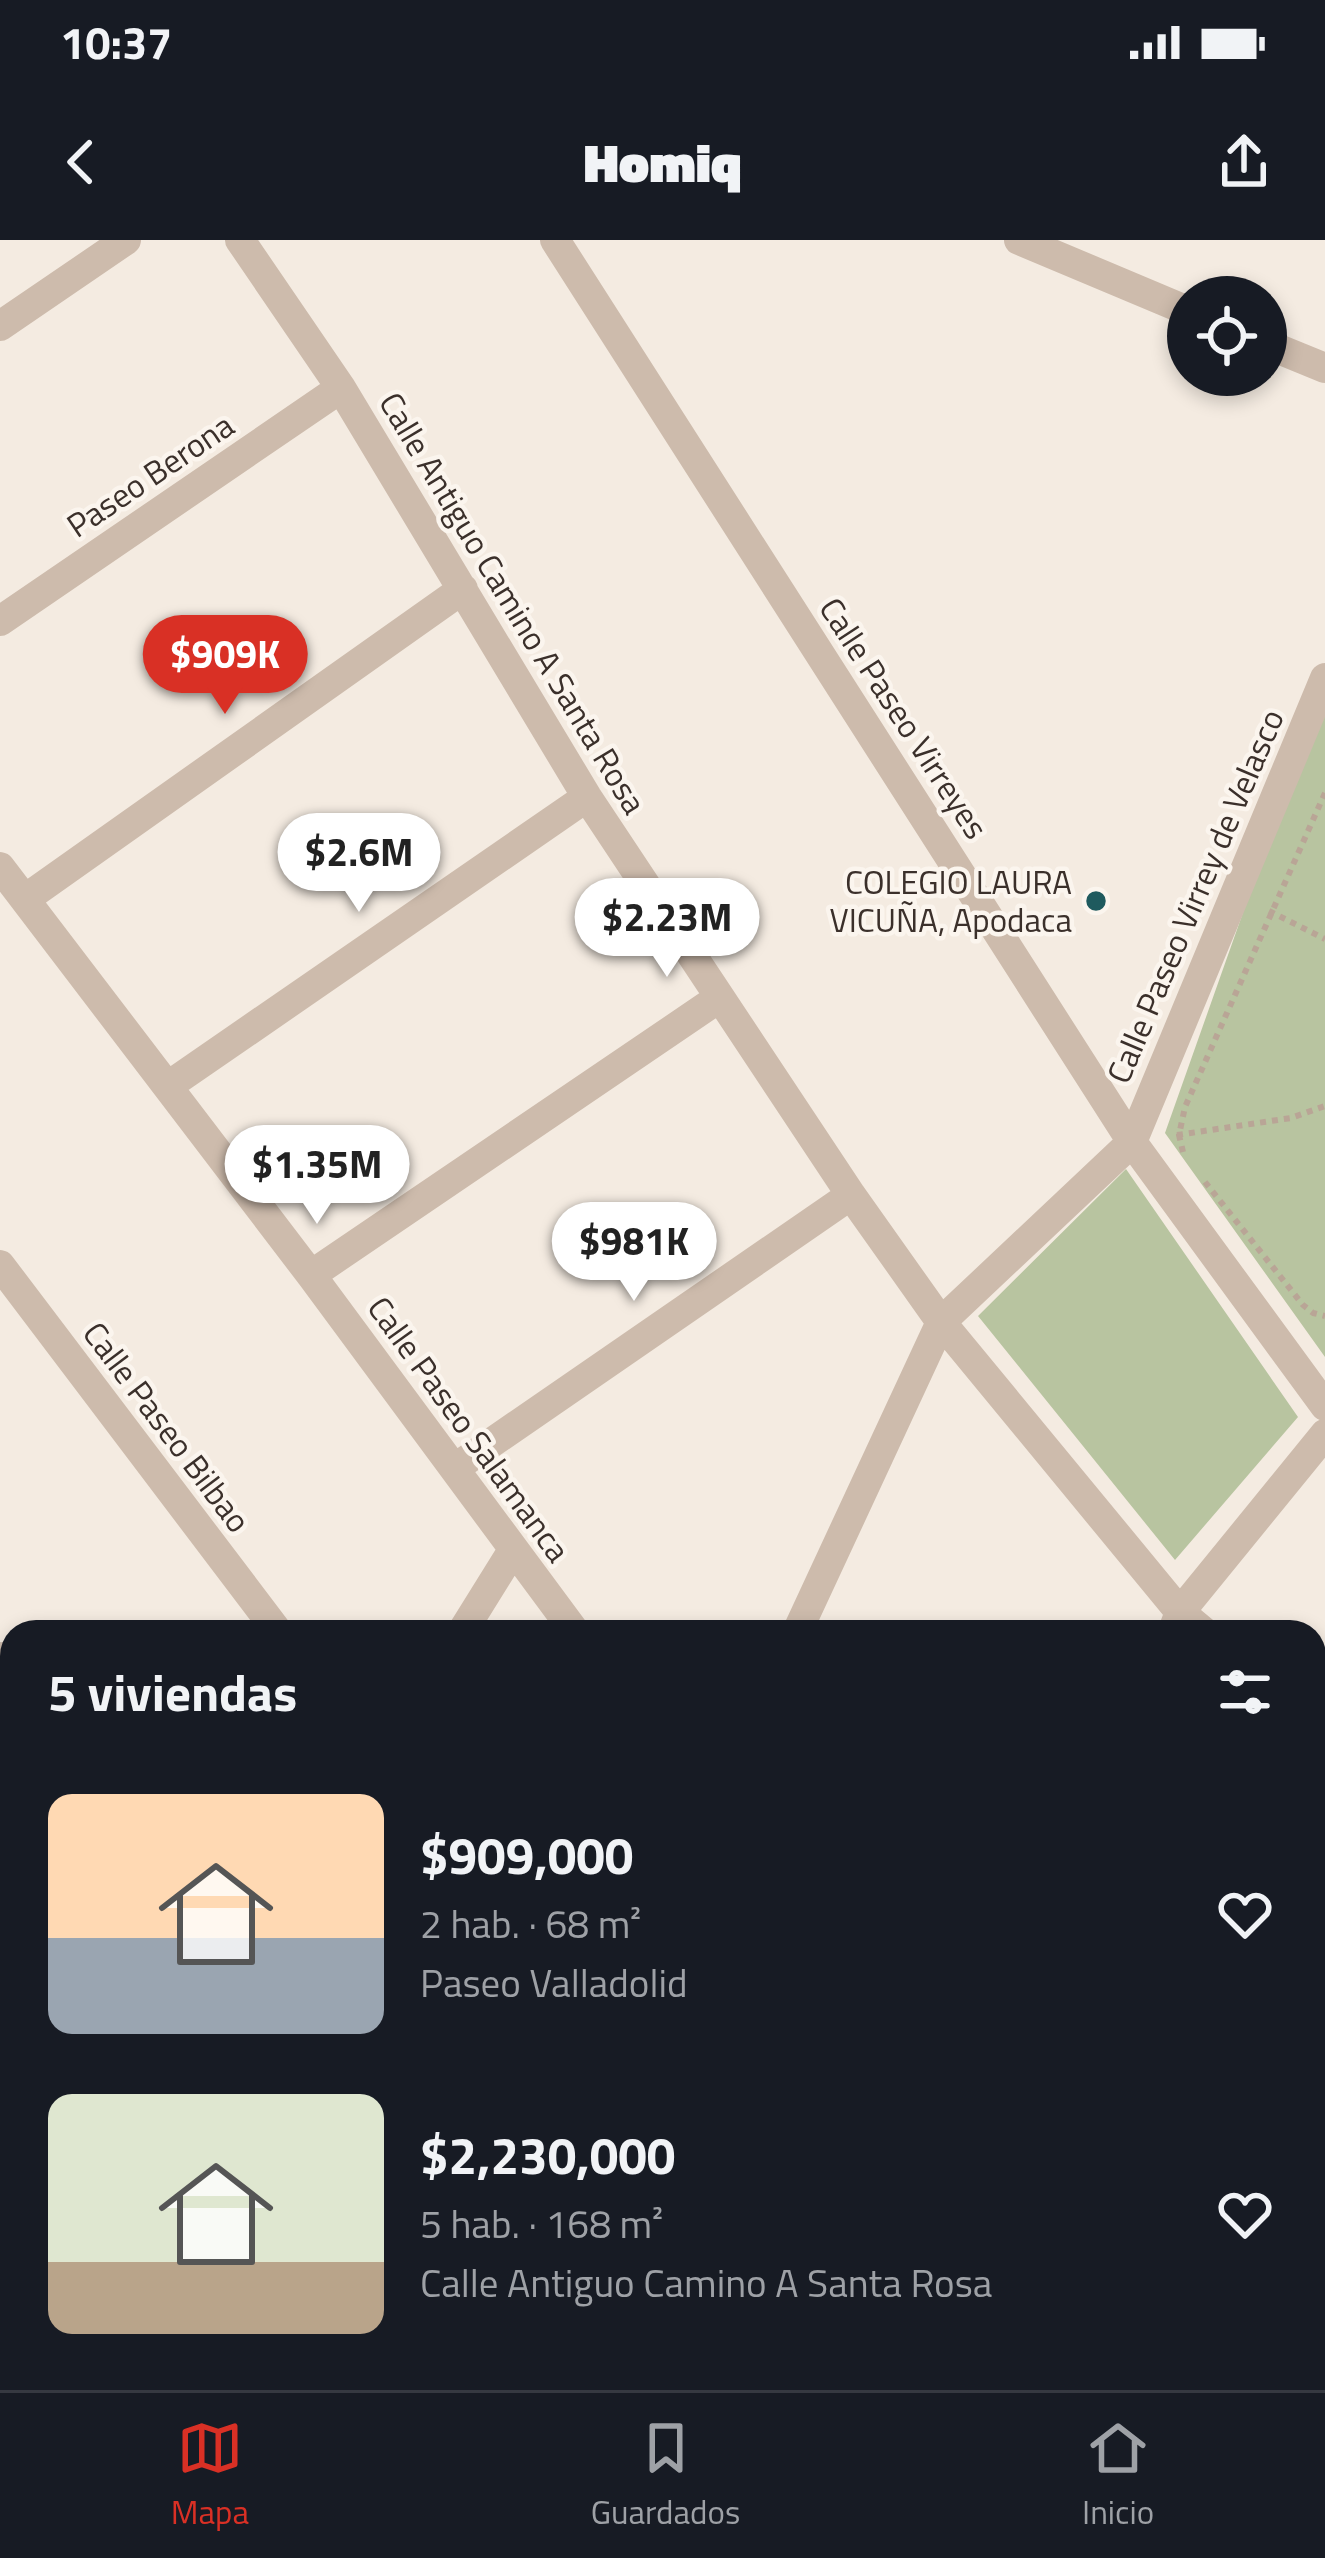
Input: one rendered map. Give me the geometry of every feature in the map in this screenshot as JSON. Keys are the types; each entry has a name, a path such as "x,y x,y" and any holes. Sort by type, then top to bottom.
{"street":[{"path":"0,326 126,240"},
{"name":"Calle Antiguo Camino A Santa Rosa","path":"240,240 341,388 587,797 851,1195 941,1322 1182,1620"},
{"name":"Calle Paseo Virreyes","path":"555,240 1132,1142 1325,1406"},
{"path":"1019,240 1167,302"},
{"path":"1287,353 1325,368"},
{"name":"Paseo Berona","path":"0,622 341,388"},
{"path":"25,899 463,590"},
{"name":"Calle Paseo Virrey de Velasco","path":"1132,1142 1325,679"},
{"path":"168,1086 587,797"},
{"name":"Calle Paseo Salamanca","path":"0,867 566,1620"},
{"path":"311,1275 719,998"},
{"path":"802,1620 941,1322 1132,1142"},
{"path":"454,1468 851,1195"},
{"name":"Calle Paseo Bilbao","path":"0,1264 269,1620"},
{"path":"1190,1620 1325,1434"},
{"path":"469,1620 513,1550"}],"path":[{"path":"1189,1162 1179,1135 1185,1107 1325,793"},
{"path":"1235,894 1325,939"},
{"path":"1132,1142 1291,1118 1325,1106"},
{"path":"1203,1180 1303,1305 1325,1316"}],"green space":[{"path":"1325,711 1325,1357 1165,1133 1257,873"},
{"path":"1126,1169 1298,1417 1175,1560 978,1316"}],"place":[{"name":"COLEGIO LAURA VICUÑA, Apodaca","path":"1096,901"}]}
